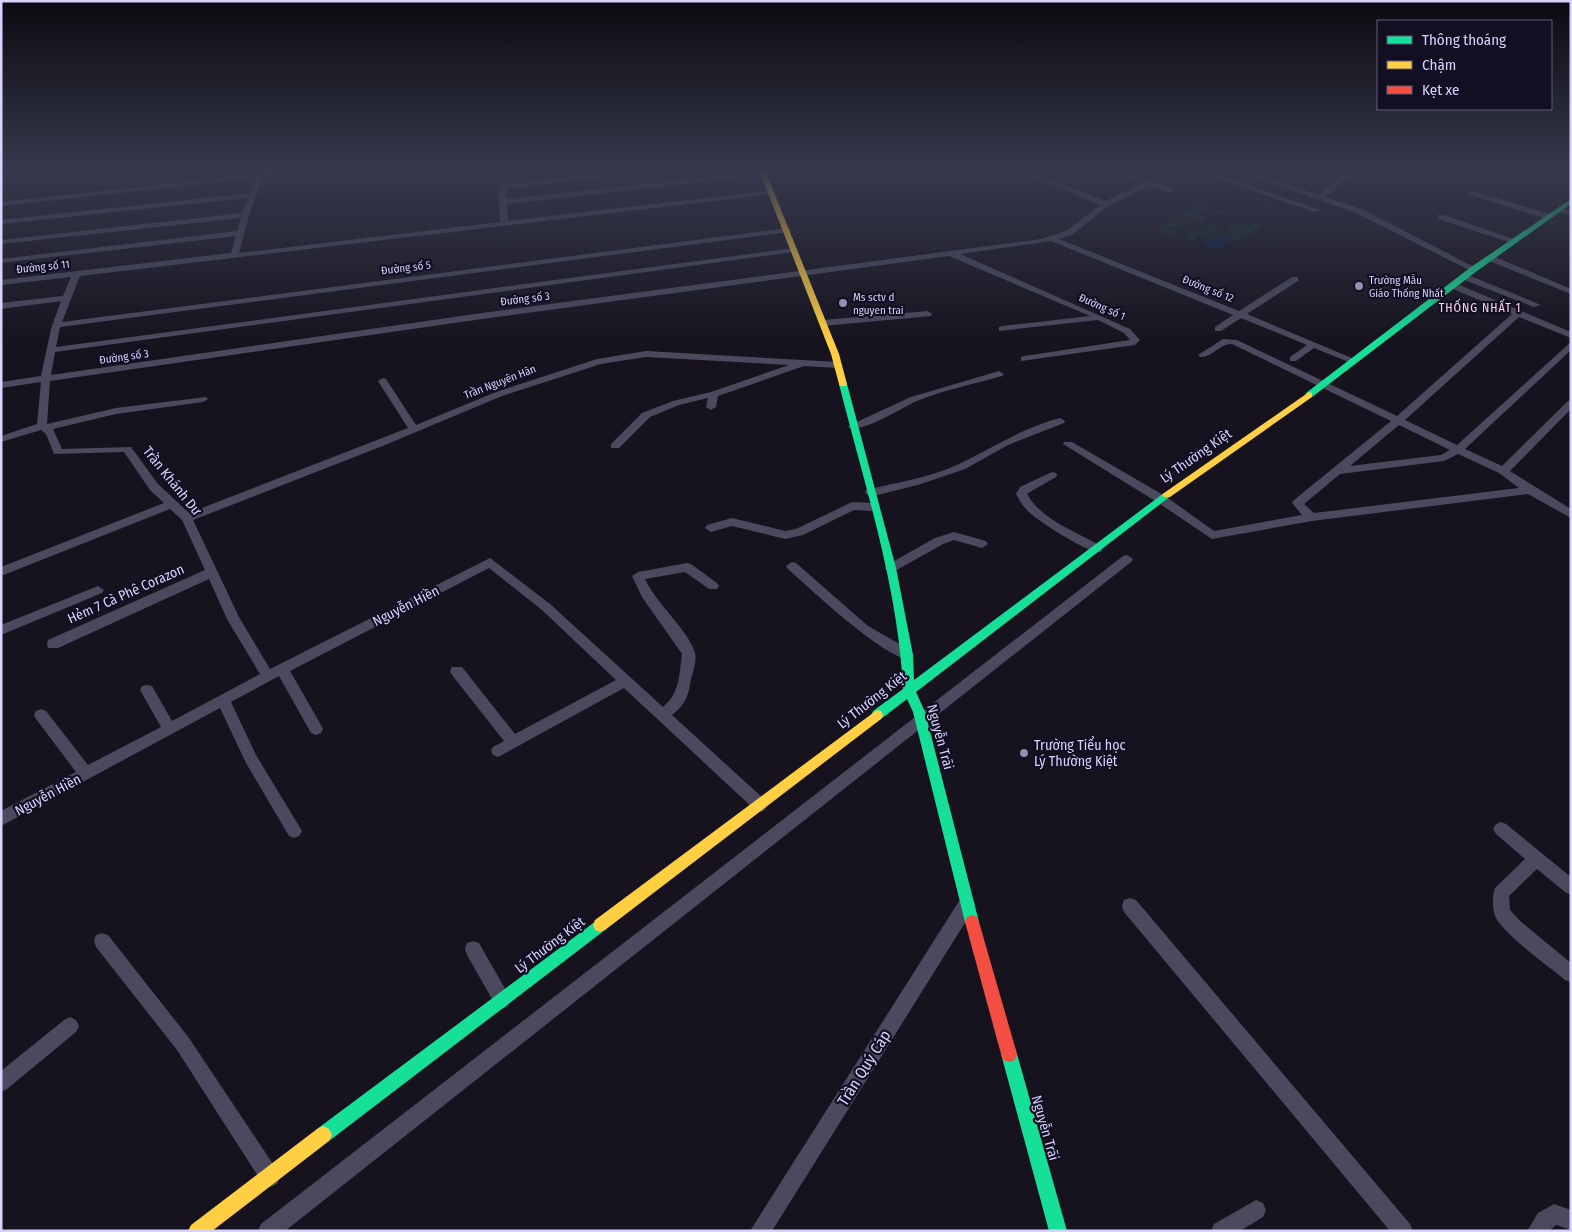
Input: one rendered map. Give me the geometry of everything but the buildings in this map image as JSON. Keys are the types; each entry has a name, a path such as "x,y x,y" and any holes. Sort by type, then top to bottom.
{"main road":[{"name":"Lý Thường Kiệt","path":"197,1231 1161,499 1324,384 1474,269 1535,227"},
{"name":"Nguyễn Trãi","path":"788,230 802,274 838,364 890,568 907,655 909,690 921,721 967,904 1058,1231"}],"street":[{"path":"1,242 132,227"},
{"path":"234,256 242,227"},
{"name":"Đường số 11","path":"1,283 467,227"},
{"path":"1053,239 1069,234 1077,227"},
{"path":"1393,227 1474,269"},
{"path":"1473,227 1515,241"},
{"name":"Đường số 5","path":"58,325 788,230"},
{"path":"1,261 240,233"},
{"name":"Đường số 3","path":"1,385 482,316 1053,239"},
{"name":"Đường số 12","path":"1053,239 1354,361"},
{"path":"51,350 794,250"},
{"name":"Đường số 1","path":"952,254 1099,317 1133,335 1134,342 1024,360"},
{"path":"1490,258 1571,292"},
{"path":"43,427 44,380 64,298 77,274"},
{"path":"1464,277 1537,305"},
{"path":"1218,329 1295,279"},
{"path":"1454,286 1571,335"},
{"path":"1,306 64,298"},
{"path":"823,323 928,314"},
{"path":"1312,517 1303,510 1298,503 1300,501 1399,420 1517,314"},
{"path":"1002,328 1099,317"},
{"path":"1202,355 1226,341 1232,341 1503,471 1530,490 1571,514"},
{"path":"1293,358 1314,344"},
{"path":"1337,471 1444,458 1457,450 1571,345"},
{"name":"Trần Nguyên Hãn","path":"187,518 499,394 563,372 622,356 646,354 709,356 838,364"},
{"path":"615,446 646,415 697,396 714,394 805,362"},
{"path":"853,426 879,417 914,399 999,374"},
{"path":"383,380 414,429"},
{"path":"711,407 714,394"},
{"path":"1,439 43,427 116,411 203,399"},
{"path":"1503,471 1571,403"},
{"path":"870,493 917,482 961,467 1004,443 1060,421"},
{"name":"Trần Khánh Dư","path":"43,427 51,432 58,452 127,449 154,486 187,518 233,618 268,676"},
{"path":"1068,444 1161,499 1212,535 1312,517 1530,490"},
{"path":"1052,475 1024,490 1020,494 1022,498 1037,513 1097,549"},
{"path":"1,572 172,504"},
{"path":"712,528 732,522 785,536 799,532 852,506 874,507"},
{"path":"890,568 939,541 954,536 982,544"},
{"path":"268,1231 1127,559"},
{"name":"Nguyễn Hiền","path":"1,819 268,676 490,562 546,607 760,805"},
{"path":"792,566 864,629 907,655"},
{"path":"662,716 678,702 683,690 689,654 679,637 646,594 638,576 688,567 713,586"},
{"name":"Hẻm 7 Cà Phê Corazon","path":"53,644 212,572"},
{"path":"1,630 98,590"},
{"path":"282,669 316,730"},
{"path":"457,671 514,743"},
{"path":"498,752 625,681"},
{"path":"147,690 169,729"},
{"path":"223,700 251,759 294,831"},
{"path":"41,715 86,774"},
{"path":"1501,829 1571,887"},
{"path":"1536,859 1502,893 1502,913 1514,927 1571,974"},
{"name":"Trần Quý Cáp","path":"760,1231 967,904"},
{"path":"1130,906 1404,1231"},
{"path":"102,941 183,1044 270,1177"},
{"path":"473,949 502,1000"},
{"path":"1,1083 70,1026"},
{"path":"1221,1231 1256,1210"},
{"path":"1537,1231 1545,1220 1554,1214 1571,1220"}],"green space":[{"path":"1167,227 1178,233 1176,237 1165,233 1166,230 1164,233 1156,229"},
{"path":"1173,227 1187,227 1184,230"},
{"path":"1215,227 1220,232 1209,236 1199,235 1193,241 1181,237 1193,229 1203,229 1209,234 1205,228"},
{"path":"1260,227 1237,241 1222,234 1230,234 1225,229"},
{"path":"1218,234 1222,234 1212,239 1203,239"}],"water":[{"path":"1221,235 1233,240 1217,250 1204,245 1204,239 1212,239"}],"traffic: fast":[{"path":"1309,395 1474,269 1533,227"},
{"path":"843,384 891,568 907,655 909,690 919,712 972,922"},
{"path":"877,715 1167,495"},
{"path":"323,1135 600,925"},
{"path":"1009,1054 1058,1231"}],"traffic: slow":[{"path":"785,227 835,354 843,384"},
{"path":"1167,495 1309,395"},
{"path":"600,925 877,715"},
{"path":"197,1231 323,1135"}],"traffic: jam":[{"path":"972,922 1009,1054"}],"place":[{"name":"Trường Mẫu Giáo Thống Nhất","path":"1359,286"},
{"name":"Ms sctv d nguyen trai","path":"843,303"},
{"name":"Trường Tiểu học Lý Thường Kiệt","path":"1024,753"}],"district":[{"name":"THỐNG NHẤT 1","path":"1480,308"}]}
